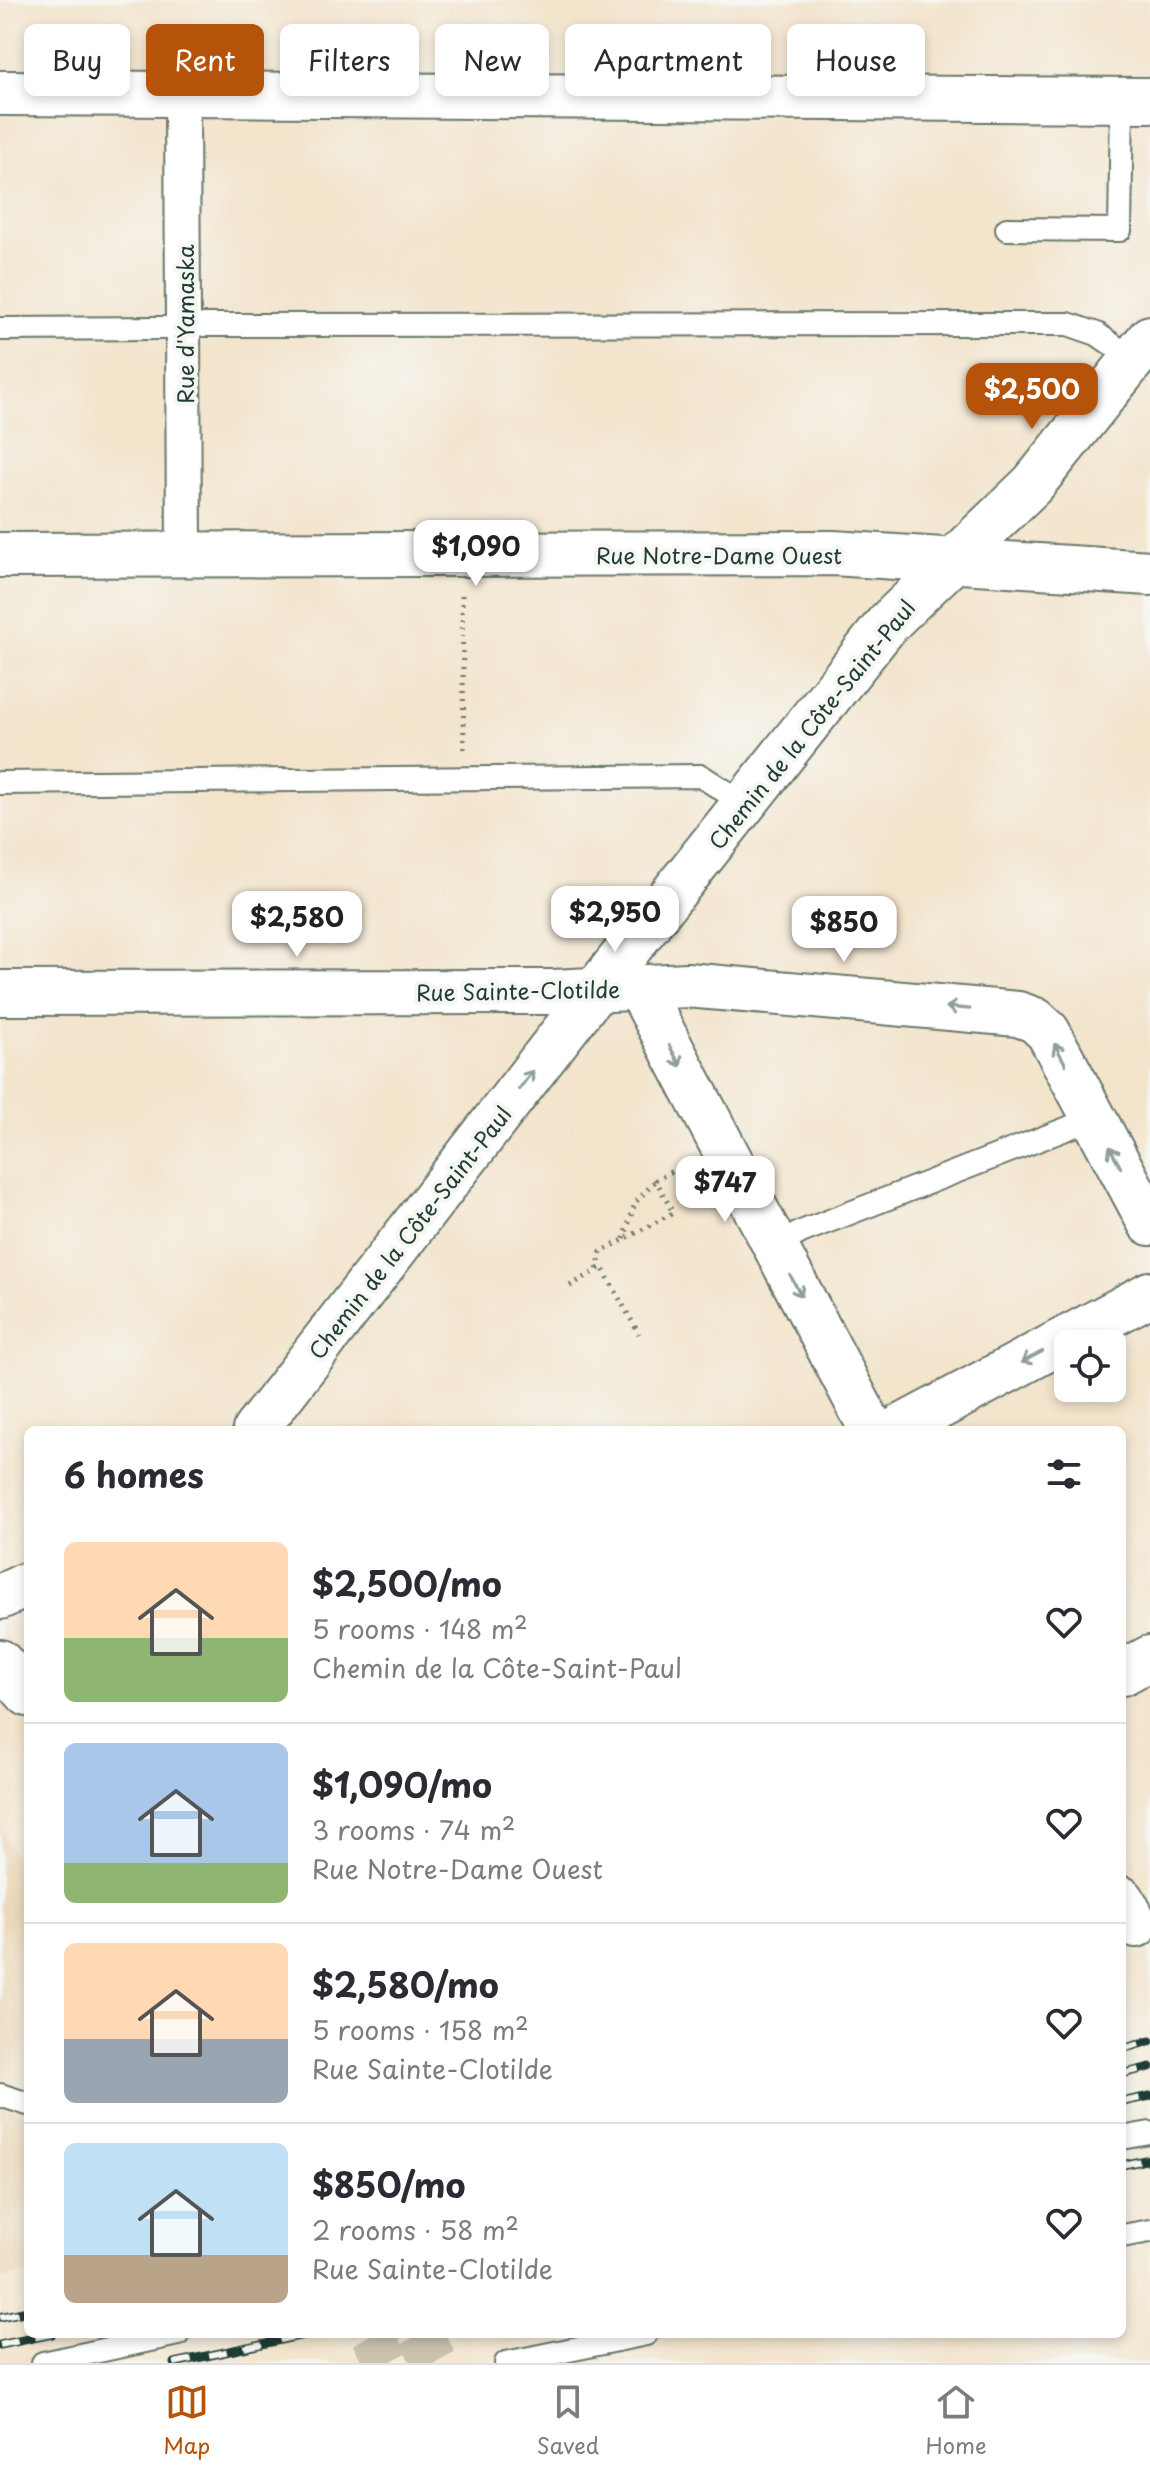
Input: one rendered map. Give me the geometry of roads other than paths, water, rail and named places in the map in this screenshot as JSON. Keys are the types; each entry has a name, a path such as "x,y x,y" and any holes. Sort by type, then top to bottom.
{"street":[{"path":"0,93 146,93"},
{"path":"264,94 1136,100"},
{"name":"Rue d'Yamaska","path":"182,96 184,555"},
{"name":"Chemin de la Côte-Saint-Paul","path":"258,1426 596,990 888,623 1033,484 1142,349"},
{"name":"Rue Notre-Dame Ouest","path":"0,555 833,553 1150,573"},
{"name":"Rue Sainte-Clotilde","path":"0,993 596,990 707,986 1007,1012 1035,1020 1048,1032 1093,1115"},
{"path":"639,987 870,1426"},
{"path":"1093,1115 1150,1223"},
{"path":"903,1426 1150,1294"},
{"path":"0,1597 24,1586"},
{"path":"1126,1671 1150,1658"},
{"path":"0,1662 24,1689"}],"lane":[{"path":"1007,229 1120,230 1136,100"},
{"path":"204,325 1068,324 1142,349"},
{"path":"0,329 164,328"},
{"path":"0,783 701,776 745,804"},
{"path":"775,1247 801,1232 1071,1127 1093,1115"},
{"path":"0,2095 24,2103"},
{"path":"1126,2137 1150,2133"},
{"path":"1126,2235 1150,2231"},
{"path":"43,2363 159,2338"},
{"path":"511,2363 627,2338"}],"tunnel":[{"path":"374,2338 388,2363"},
{"path":"422,2338 436,2363"}],"railway":[{"path":"1126,2048 1150,2041"},
{"path":"1126,2073 1150,2067"},
{"path":"1126,2101 1150,2096"},
{"path":"1126,2164 1150,2159"},
{"path":"0,2317 24,2312"},
{"path":"0,2345 33,2338"},
{"path":"174,2363 290,2338"}]}
